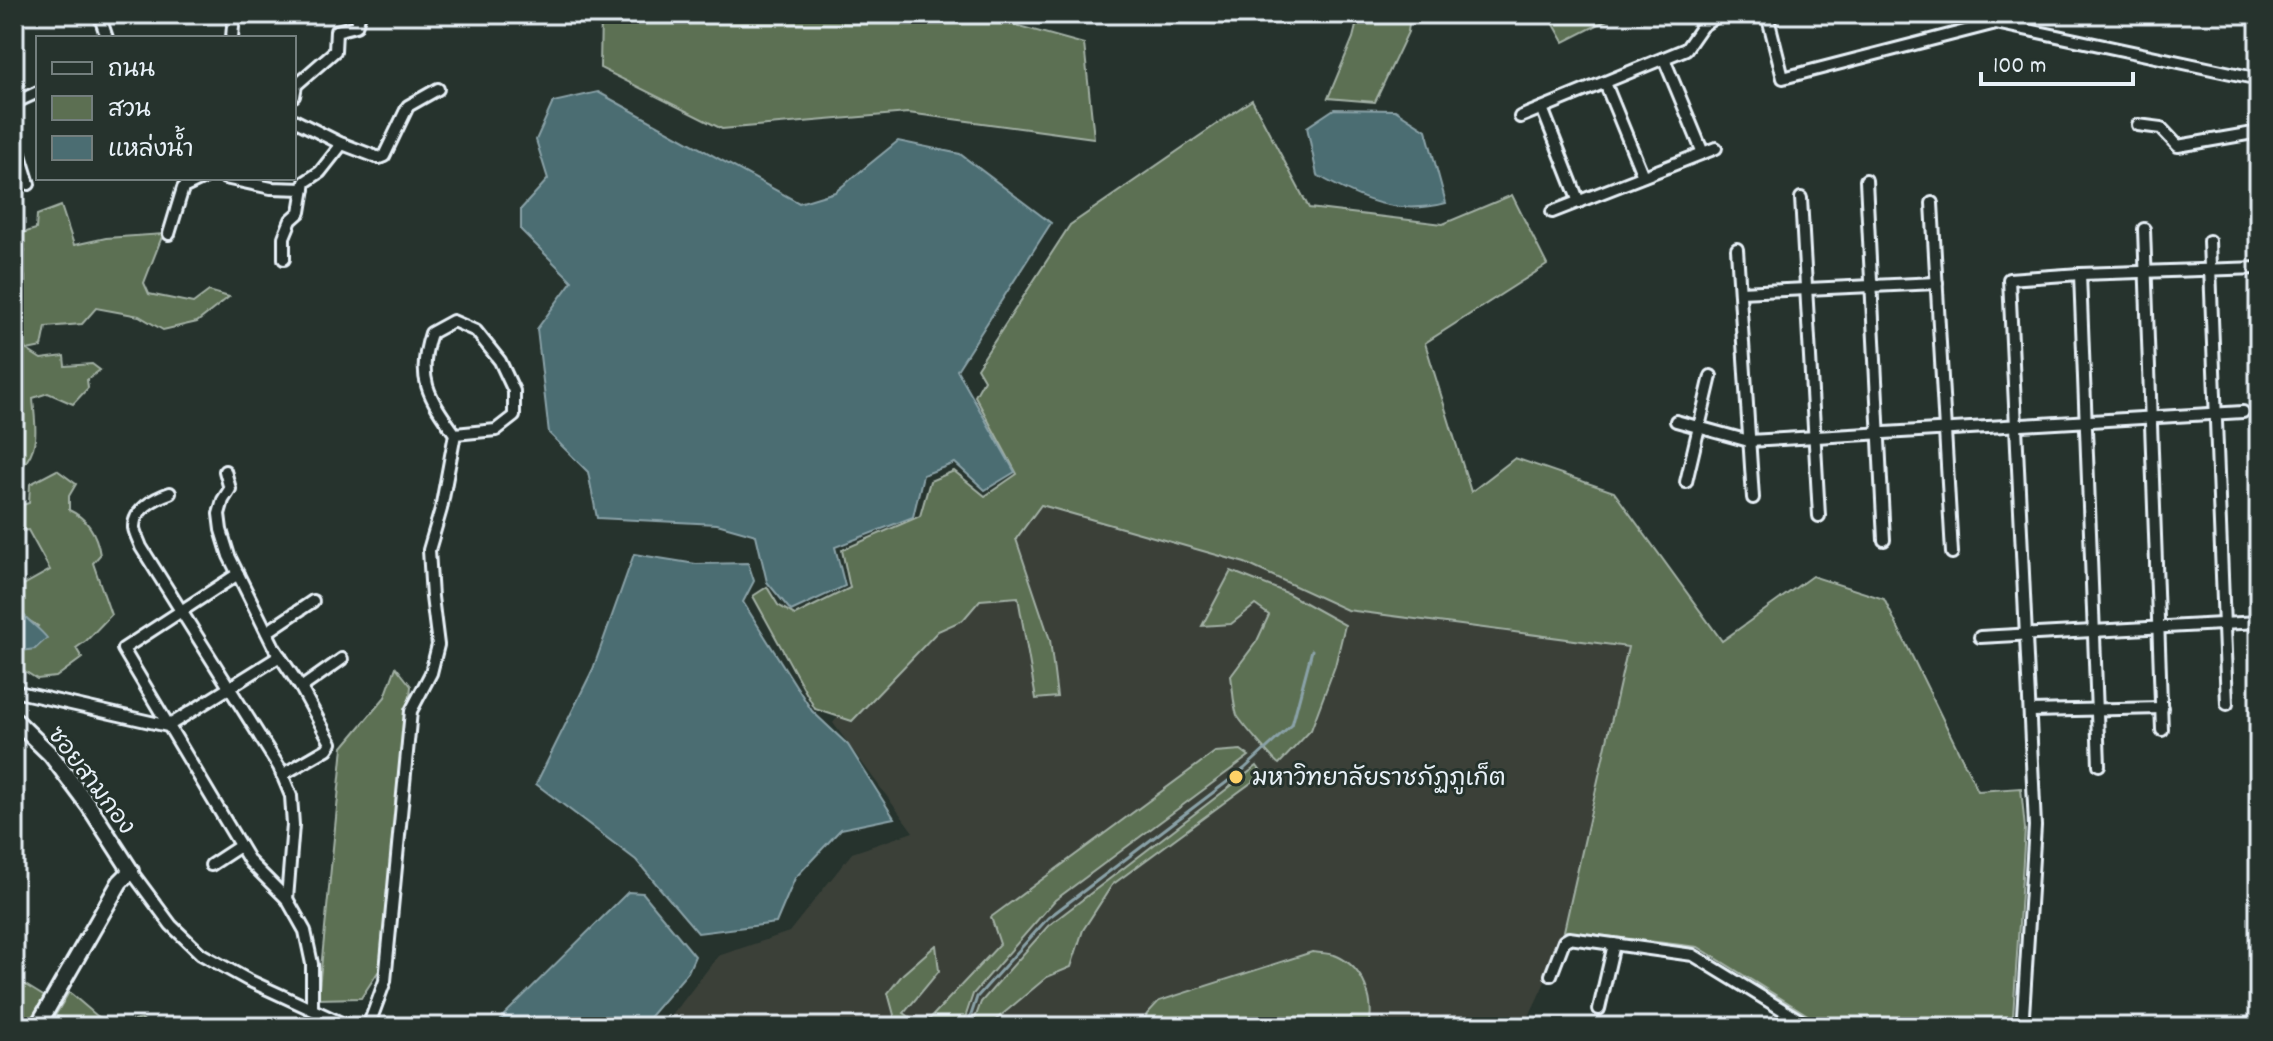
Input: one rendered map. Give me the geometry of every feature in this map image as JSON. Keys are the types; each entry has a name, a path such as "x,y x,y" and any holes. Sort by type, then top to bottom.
{"street":[{"path":"99,14 106,36"},
{"path":"232,36 234,14"},
{"path":"296,85 335,51 336,31 356,26 360,14"},
{"path":"1520,117 1686,49 1702,26 1720,14"},
{"path":"1767,14 1783,78 1996,23 2259,79"},
{"path":"1664,59 1703,153"},
{"path":"1605,83 1643,176"},
{"path":"14,84 17,101 36,93"},
{"path":"296,121 342,144 382,158 408,106 438,89"},
{"path":"1542,108 1579,202"},
{"path":"2138,125 2161,128 2178,146 2259,132"},
{"path":"14,135 29,184"},
{"path":"284,259 284,237 291,220 300,212 305,182 320,172 342,144"},
{"path":"1552,212 1716,148"},
{"path":"169,234 183,188 200,180"},
{"path":"234,180 271,188 304,189"},
{"path":"1866,180 1884,540"},
{"path":"1801,198 1819,516"},
{"path":"1932,203 1952,553"},
{"path":"2144,229 2162,730"},
{"path":"2209,241 2227,704"},
{"path":"1737,249 1753,498"},
{"path":"2026,1027 2023,1015 2035,826 2009,279 2259,266"},
{"path":"2080,274 2099,765"},
{"path":"1740,292 1937,283"},
{"path":"368,1027 385,981 411,711 431,673 438,645 429,550 441,509 455,434 436,407 423,375 425,353 431,333 453,321 476,331 500,361 514,391 514,416 496,430 455,434"},
{"path":"1686,482 1711,376"},
{"path":"1676,421 1749,441 2243,412"},
{"path":"225,471 230,489 220,507 221,530 238,574 280,656 331,743 327,749 282,775"},
{"path":"170,493 142,509 135,531 141,547 229,687 282,775 291,796 293,825 287,899"},
{"path":"238,574 123,649 250,862 287,899 305,931 312,964 312,1008"},
{"path":"267,632 313,601"},
{"path":"1980,637 2259,622"},
{"path":"14,691 168,726 280,656"},
{"path":"301,688 342,659"},
{"path":"2031,711 2162,708"},
{"name":"ซอยสามกอง","path":"14,719 51,755 131,871"},
{"path":"211,865 240,846"},
{"path":"44,1024 120,882 131,871 171,925 201,954 248,980 350,1027"},
{"path":"1551,975 1565,939 1693,955 1811,1027"},
{"path":"1599,1009 1614,944"}],"shaded area":[{"name":"มหาวิทยาลัยราชภัฏภูเก็ต","path":"1010,496 1245,563 1347,610 1629,647 1559,952 1524,1027 663,1027 718,956 789,932 852,853 913,832 833,723"}],"green space":[{"path":"601,14 975,14 1084,44 1094,138 908,113 722,129 600,68"},
{"path":"1359,14 1410,14 1408,32 1375,102 1328,98 1353,38"},
{"path":"1548,14 1619,14 1564,42"},
{"path":"1252,100 1309,208 1443,224 1512,195 1547,265 1425,343 1471,492 1515,458 1614,492 1722,641 1812,576 1884,599 1978,791 2021,788 2025,829 2013,1017 1827,1027 1698,947 1564,931 1628,647 1347,610 1245,563 1041,505 1016,539 1050,640 1057,697 1036,699 1018,597 980,600 963,620 938,631 852,721 815,709 753,596 767,587 778,605 795,615 850,588 842,550 920,516 930,481 954,471 985,496 1017,474 975,396 984,380 977,368 1070,225"},
{"path":"61,206 74,245 106,238 163,234 144,283 149,294 193,303 209,291 229,297 197,322 163,330 139,316 96,308 82,324 46,327 42,347 27,350 41,359 64,356 65,366 92,364 100,370 87,380 88,388 73,404 48,393 33,398 34,443 22,467 14,434 14,370 25,349 14,350 14,317 25,317 25,277 19,264 25,251 14,245 14,231 20,234 36,229 37,215"},
{"path":"57,470 76,484 69,496 69,510 86,522 96,541 100,555 93,563 111,615 76,648 82,658 56,677 37,679 14,664 14,652 19,651 38,626 25,618 14,605 14,588 50,570 28,530 14,532 14,478 17,480 16,497 22,505 29,503 30,484"},
{"path":"1231,571 1287,593 1345,625 1335,666 1311,730 1279,764 1237,715 1231,676 1257,641 1269,615 1255,605 1231,624 1202,626"},
{"path":"396,667 411,686 380,969 361,998 318,999 343,747 385,697"},
{"path":"1241,750 1249,756 1055,900 973,994 962,1027 892,1027 894,1015 888,993 903,974 936,945 939,971 904,1013 923,1026 1000,944 991,917 1215,752"},
{"path":"1257,766 1263,774 1112,885 1083,930 1071,967 1047,977 991,1027 972,1027 981,1002 1048,926"},
{"path":"1312,952 1335,955 1346,961 1361,977 1369,996 1369,1027 1140,1027 1159,1001"},
{"path":"14,978 45,997 25,1027 14,1027"},
{"path":"69,992 97,1016 114,1025 142,1019 151,1027 83,1027 80,1022 55,1016"}],"water":[{"path":"598,92 799,203 835,192 898,141 960,154 1051,223 957,370 1015,472 985,490 955,463 923,475 913,517 835,547 845,586 791,611 767,582 756,535 717,524 597,518 588,472 549,433 537,329 572,281 521,230 521,209 548,179 536,140 553,102"},
{"path":"1334,109 1395,110 1426,130 1446,203 1411,207 1378,203 1317,175 1307,127"},
{"path":"634,554 696,564 748,563 754,581 743,602 812,711 848,745 894,818 841,829 795,878 776,923 698,933 636,860 536,784 593,669"},
{"path":"16,604 47,638 35,649 14,652"},
{"path":"628,892 643,893 695,956 688,972 641,1027 497,1027 503,1016"}],"waterway":[{"path":"967,1027 977,997 1048,918 1244,769 1292,725 1312,650"}],"place":[{"name":"มหาวิทยาลัยราชภัฏภูเก็ต","path":"1236,777"}]}
